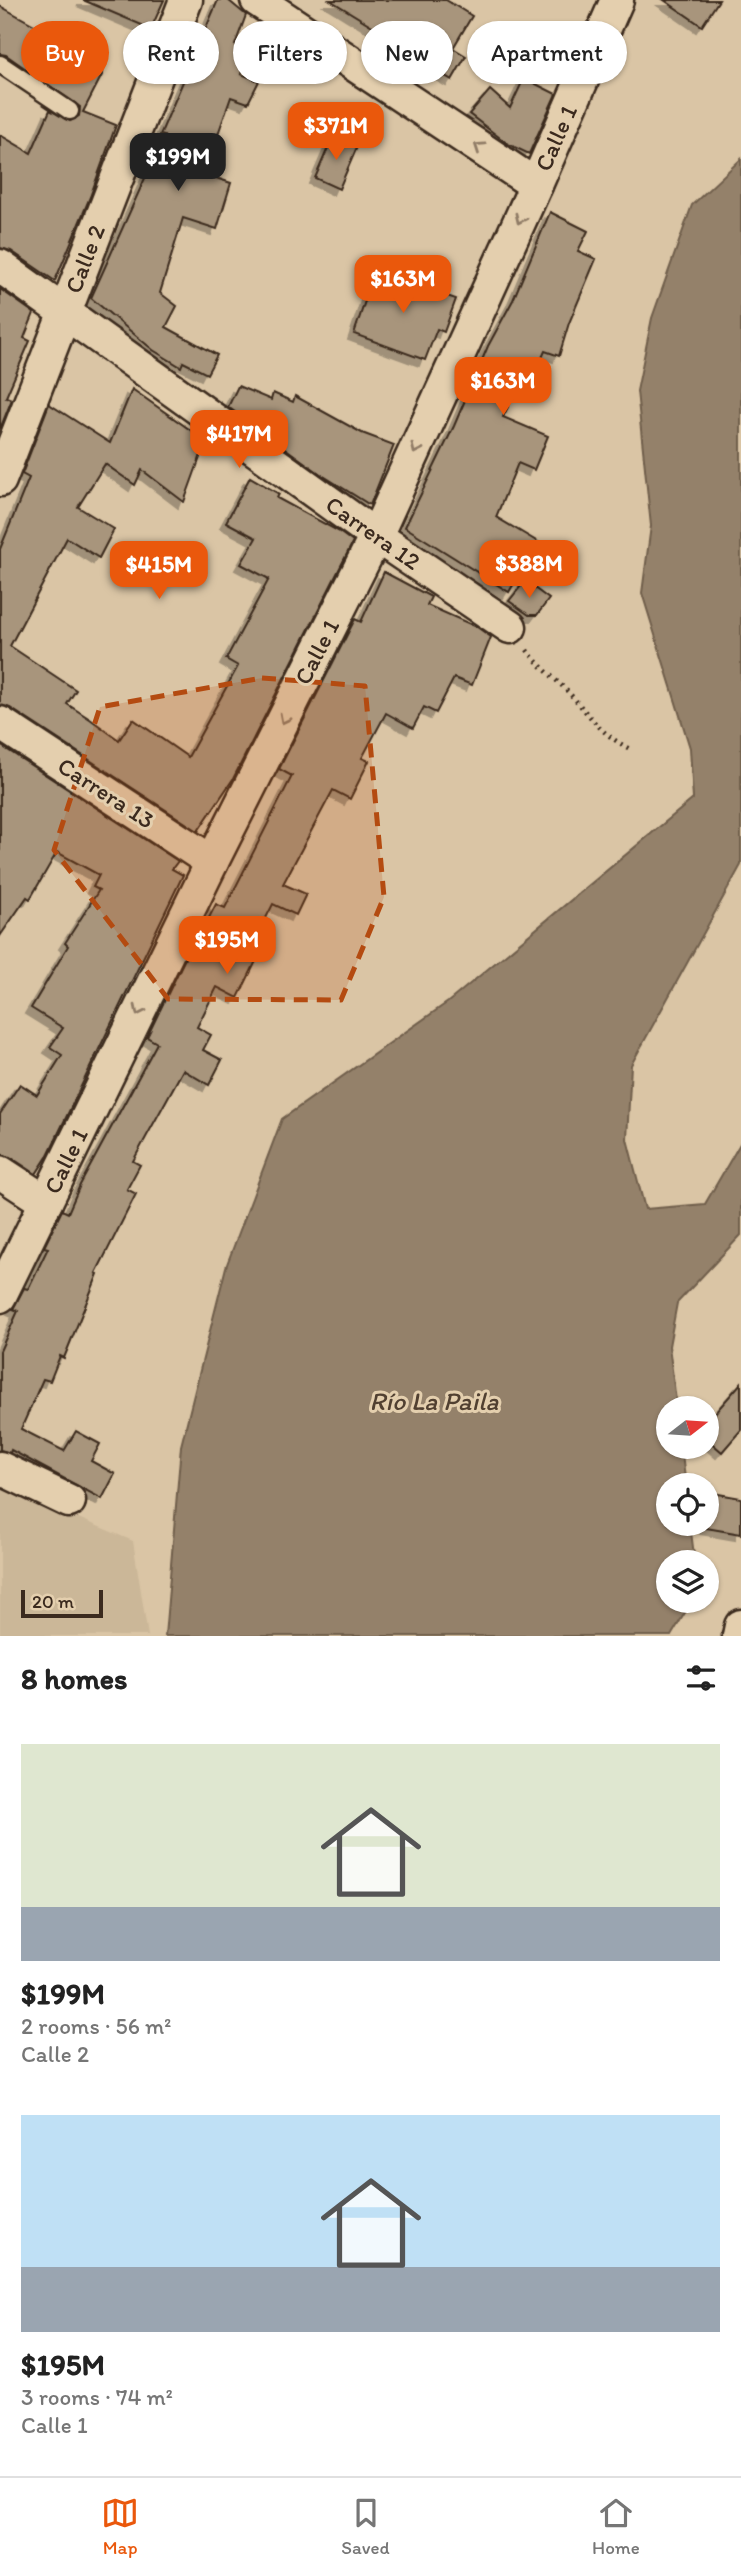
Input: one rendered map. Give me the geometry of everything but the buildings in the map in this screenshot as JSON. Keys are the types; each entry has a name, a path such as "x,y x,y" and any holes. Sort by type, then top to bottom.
{"street":[{"name":"Calle 2","path":"0,480 186,0"},
{"path":"257,0 536,185"},
{"name":"Calle 1","path":"0,1296 212,862 376,536 617,0"},
{"name":"Carrera 12","path":"0,266 376,536 510,627"},
{"name":"Carrera 13","path":"0,723 212,862"},
{"path":"0,1172 46,1202"},
{"path":"0,1468 69,1501"},
{"path":"739,1636 741,1626"}],"lane":[{"path":"0,64 70,111"}],"path":[{"path":"510,627 537,663 571,695 601,731 632,750"}],"highlighted area":[{"path":"262,678 365,686 384,897 341,1000 168,999 54,850 100,707"}],"shaded area":[{"path":"0,1485 133,1541 148,1636 0,1636"}],"water":[{"name":"Río La Paila","path":"741,159 741,865 631,1065 627,1139 645,1209 705,1204 741,1142 741,1235 677,1303 669,1346 675,1396 656,1396 656,1460 683,1460 684,1473 656,1473 656,1536 692,1536 693,1550 656,1550 656,1613 685,1613 671,1636 165,1636 181,1446 226,1267 282,1119 448,1002 693,799 690,748 642,593 651,526 637,391 652,318 692,205"}]}
